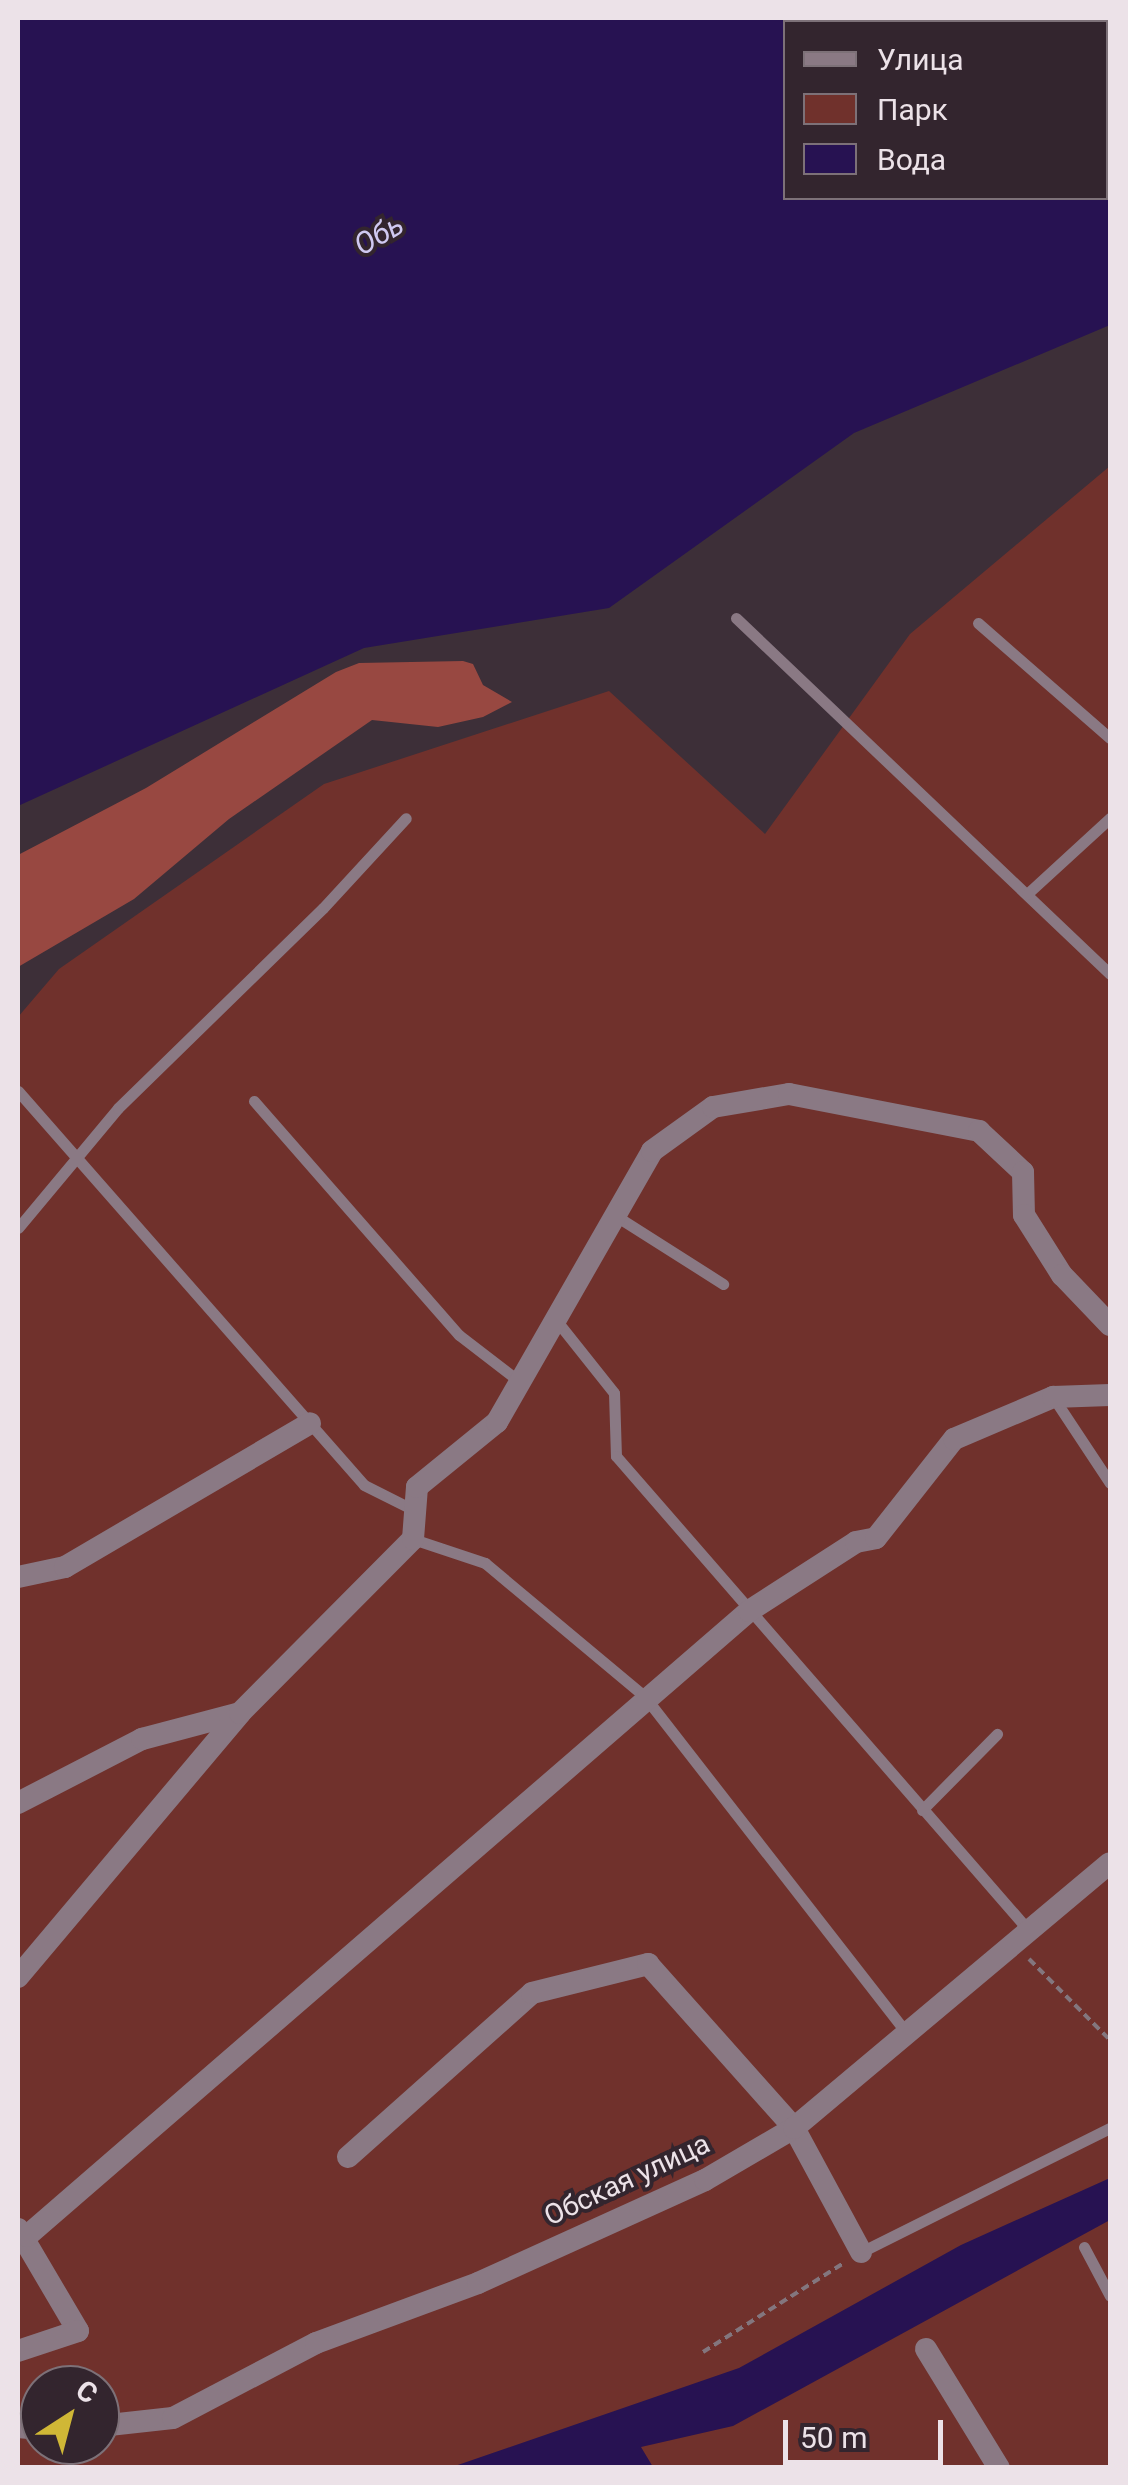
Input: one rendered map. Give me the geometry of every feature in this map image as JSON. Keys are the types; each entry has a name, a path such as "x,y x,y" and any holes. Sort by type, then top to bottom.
{"street":[{"path":"18,1976 240,1713 414,1540 417,1487 497,1422 652,1150 713,1107 789,1094 979,1131 1023,1172 1024,1214 1062,1274 1110,1325"},
{"path":"18,2350 78,2331 22,2232 749,1612 856,1542 876,1538 954,1440 1053,1397 1110,1395"},
{"path":"18,1577 66,1568 310,1423"},
{"path":"18,1803 142,1739 240,1713"},
{"name":"Обская улица","path":"120,2424 173,2418 316,2343 478,2284 706,2180 794,2128 1110,1863"},
{"path":"348,2157 532,1993 648,1964 794,2128 861,2252"},
{"path":"926,2349 1000,2468"}],"lane":[{"path":"736,618 1110,974"},
{"path":"978,623 1110,738"},
{"path":"18,1228 77,1157 406,818"},
{"path":"1026,894 1110,818"},
{"path":"18,1091 364,1485 416,1511"},
{"path":"254,1101 459,1335 520,1382"},
{"path":"616,1216 723,1284"},
{"path":"556,1320 614,1392 616,1456 1030,1932"},
{"path":"1053,1397 1110,1483"},
{"path":"414,1540 485,1563 645,1697 907,2034"},
{"path":"922,1810 997,1734"},
{"path":"861,2252 1110,2128"},
{"path":"1084,2247 1110,2296"}],"path":[{"path":"1030,1932 1024,1954 1110,2040"},
{"path":"703,2352 861,2252"}],"green space":[{"path":"1110,466 1110,2467 18,2468 18,1017 59,969 324,784 609,691 765,834 910,634"}],"shaded area":[{"path":"359,663 473,664 483,685 512,702 483,717 438,727 372,720 229,819 134,899 18,967 18,855 146,788 336,672"}],"water":[{"name":"Обь","path":"18,18 1110,18 1110,325 854,433 609,608 364,648 18,806"},
{"path":"1110,2178 1110,2220 733,2426 641,2447 653,2467 452,2467 739,2368 961,2245"}]}
